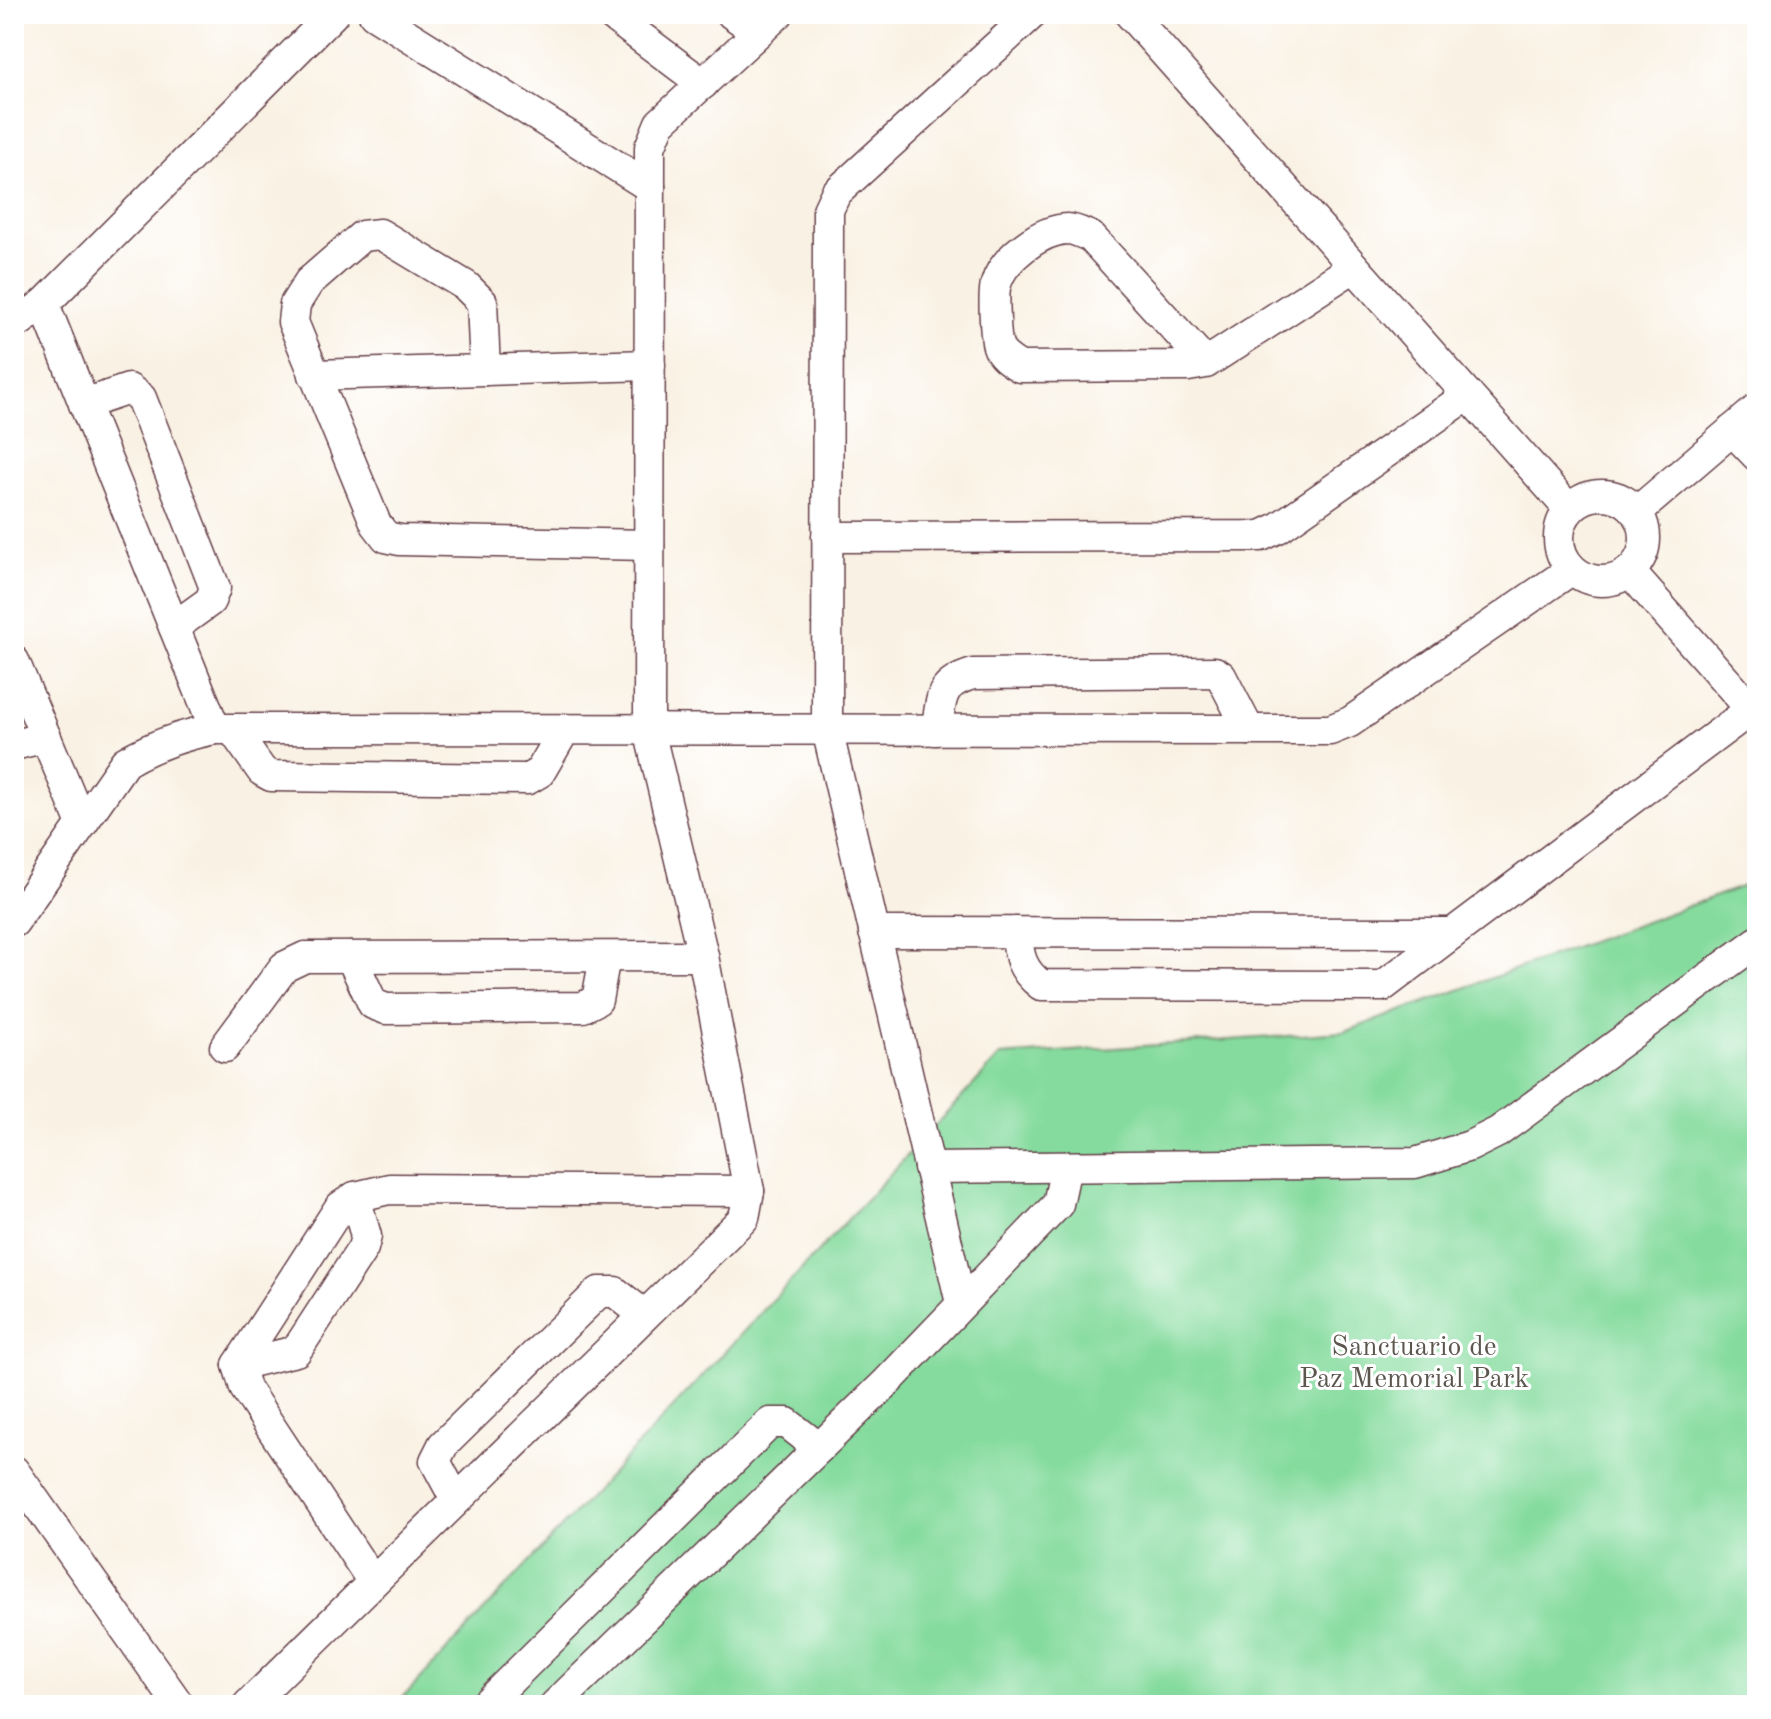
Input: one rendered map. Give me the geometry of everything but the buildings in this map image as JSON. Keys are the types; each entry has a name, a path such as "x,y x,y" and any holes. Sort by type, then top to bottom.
{"street":[{"path":"14,325 44,304 333,14"},
{"path":"374,14 650,187"},
{"path":"610,14 703,84"},
{"path":"732,14 768,23"},
{"path":"961,1303 827,729 828,210 836,193 1032,14"},
{"path":"1130,14 1569,509"},
{"path":"248,1705 744,1218 749,1191 703,956 649,730 650,147 660,123 768,23"},
{"path":"1206,363 1091,237 1069,229 1046,233 1023,247 1003,269 995,285 998,347 1008,360 1020,367 1188,366 1206,363 1354,267"},
{"path":"485,370 482,302 466,286 380,234 362,236 309,282 295,304 293,322 376,524 386,537 400,540 649,545"},
{"path":"44,304 174,627 224,730 262,771 271,776 528,779 540,772 565,729"},
{"path":"314,375 650,365"},
{"path":"84,404 129,389 141,398 215,588 210,601 174,627"},
{"path":"827,537 1261,536 1278,528 1468,395"},
{"path":"1638,511 1757,409"},
{"path":"1732,430 1757,456"},
{"path":"1591,496 1617,497 1638,511 1646,532 1643,554 1630,572 1609,582 1589,580 1571,570 1560,553 1558,532 1569,509 1591,496"},
{"path":"14,922 125,762 185,734 224,730 1330,730 1350,722 1571,570"},
{"path":"1016,932 1020,961 1030,977 1041,985 1383,986 1755,710 1630,572"},
{"path":"14,661 82,824"},
{"path":"936,730 944,690 954,679 973,674 1215,672 1221,676 1249,730"},
{"path":"14,745 46,737"},
{"path":"874,932 1453,933"},
{"path":"929,1168 1415,1163 1470,1146 1498,1132 1757,942"},
{"path":"225,1047 284,967 305,957 703,956"},
{"path":"351,957 373,1004 386,1009 583,1007 597,1000 605,957"},
{"path":"555,1705 887,1382 1058,1204 1066,1167"},
{"path":"373,1582 245,1388 238,1365 340,1207 355,1197 389,1189 749,1191"},
{"path":"238,1365 296,1351 363,1248 366,1236 355,1197"},
{"path":"456,1500 435,1461 443,1445 599,1292 615,1292 644,1315"},
{"path":"485,1705 770,1423 787,1423 819,1448"},
{"path":"14,1471 179,1705"}],"green space":[{"name":"Sanctuario de Paz Memorial Park","path":"1757,881 1757,1705 396,1705 1000,1056 1344,1032"}]}
